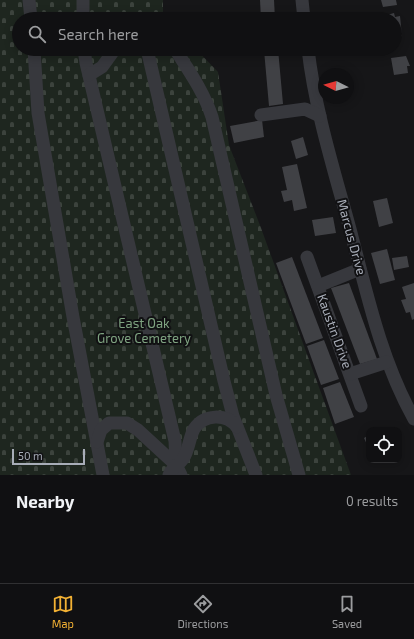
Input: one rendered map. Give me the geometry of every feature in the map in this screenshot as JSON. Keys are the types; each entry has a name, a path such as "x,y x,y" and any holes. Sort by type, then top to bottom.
{"street":[{"path":"30,0 31,12"},
{"path":"83,0 83,12"},
{"path":"302,0 303,12"},
{"path":"34,56 38,113 103,475"},
{"path":"85,56 175,441 175,472"},
{"path":"89,75 102,67 110,56"},
{"path":"149,56 233,416 256,475"},
{"path":"179,56 198,85 212,117 276,395 299,475"},
{"name":"Marcus Drive","path":"309,56 320,116 360,269 387,362 414,419"},
{"path":"261,115 305,109 320,116"},
{"name":"Kaustin Drive","path":"307,257 361,406"},
{"path":"318,286 360,269"},
{"path":"350,374 387,362"},
{"path":"175,472 183,459 195,428 200,423 210,418 228,418 238,429"},
{"path":"97,442 101,430 109,423 127,423 138,430 175,472"}],"green space":[{"name":"East Oak Grove Cemetery","path":"0,0 163,0 163,12 12,12 12,56 203,56 218,72 229,145 261,228 351,475 0,475"}],"building":[{"path":"260,0 274,0 275,12 261,12"},
{"path":"381,0 396,0 397,5 383,7"},
{"path":"265,56 279,56 283,104 269,106"},
{"path":"406,56 410,66 407,66 408,73 394,75 391,58"},
{"path":"262,120 264,137 234,143 230,126"},
{"path":"303,137 308,155 296,159 291,141"},
{"path":"297,164 307,208 294,211 292,200 284,202 281,191 287,190 282,167"},
{"path":"387,198 393,223 379,227 373,201"},
{"path":"333,217 336,233 315,236 312,220"},
{"path":"387,249 395,280 380,284 371,253"},
{"path":"407,256 409,267 394,270 392,258"},
{"path":"292,257 323,338 306,344 276,263"},
{"path":"349,283 377,359 360,364 331,288"},
{"path":"414,283 414,319 412,320 410,312 406,313 401,300 406,299 402,287"},
{"path":"324,340 339,379 321,385 307,346"},
{"path":"340,382 354,417 335,424 323,388"}]}
